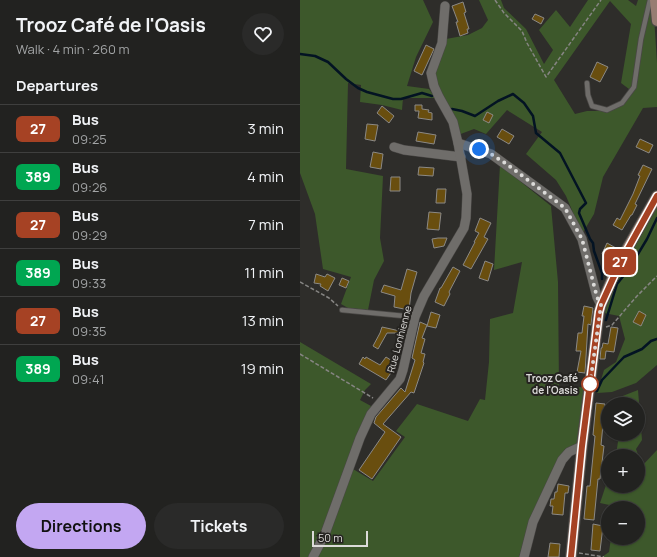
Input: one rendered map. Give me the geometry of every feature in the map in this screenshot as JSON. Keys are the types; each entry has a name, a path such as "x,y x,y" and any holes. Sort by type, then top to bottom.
{"street":[{"path":"655,0 657,21"},
{"name":"Rue Lonhienne","path":"313,557 325,534 360,438 371,414 400,379 415,317 424,296 464,228 467,194 458,143 453,122 434,86 431,73 442,43 445,6"},
{"path":"458,143 491,154 565,208 582,239 597,297 601,305"},
{"path":"394,147 404,150 461,158"},
{"path":"571,554 582,446 601,305 620,263 657,196"},
{"path":"524,557 533,522 562,460 569,452 582,446"}],"lane":[{"path":"587,83 588,95 592,106 607,110 622,103 634,87 641,39 650,0"},
{"path":"342,310 415,317"}],"path":[{"path":"495,0 504,13 522,31 546,77 601,0"},
{"path":"597,329 612,326 637,296 657,276"},
{"path":"300,282 329,298 342,310"},
{"path":"300,354 380,402"},
{"path":"571,554 604,557"}],"green space":[{"path":"300,0 423,0 433,22 416,57 407,86 429,89 436,98 403,98 402,110 360,102 361,85 348,83 346,169 383,176 380,238 384,261 374,280 368,310 348,308 341,304 351,277 323,269 315,214 300,173"},
{"path":"479,0 501,0 504,8 526,29 544,64 553,50 539,30 556,10 570,27 588,0 628,0 636,6 638,0 653,0 657,63 657,107 643,108 603,177 594,214 582,234 566,196 556,180 526,154 542,132 507,110 486,134 474,129 458,135 441,96 434,74 446,39 468,35 482,28 488,20","holes":["610,1 631,24 621,83 633,92 609,111 587,111 575,114 554,80"]},
{"path":"500,165 551,206 558,282 559,388 586,387 579,444 565,449 530,518 519,557 317,557 353,469 373,481 405,437 396,431 417,404 468,421 480,399 485,400 489,362 490,319 513,313 522,262 494,270"},
{"path":"657,196 657,365 636,383 612,392 597,393 604,370 616,362 625,339 619,316 599,312"},
{"path":"300,342 371,384 365,390 360,400 371,406 355,442 320,535 310,557 300,557"},
{"path":"638,390 639,397 620,397"},
{"path":"618,441 641,441 636,449 617,449"},
{"path":"657,450 657,557 602,557 609,552 610,545 645,545 645,501 601,501 600,503 603,493 645,493 645,463"}],"building":[{"path":"463,2 466,12 464,13 469,29 467,29 468,33 460,36 456,22 458,22 452,6"},
{"path":"535,14 544,18 541,24 532,19"},
{"path":"426,45 434,49 422,75 414,71"},
{"path":"597,62 608,67 600,82 590,77"},
{"path":"415,105 422,105 422,109 429,110 428,112 432,113 432,120 418,118 419,111 415,111"},
{"path":"382,106 394,116 389,123 377,113"},
{"path":"487,112 493,115 489,123 483,120"},
{"path":"367,124 378,125 375,141 365,139"},
{"path":"502,129 514,136 509,144 497,137"},
{"path":"418,132 436,135 434,144 416,141"},
{"path":"640,139 653,145 649,153 636,147"},
{"path":"373,152 383,154 381,169 370,167"},
{"path":"643,165 652,169 635,204 637,205 622,230 613,225 617,218 620,220 633,194 640,176 638,175"},
{"path":"419,167 434,168 433,176 418,175"},
{"path":"391,177 400,177 400,191 390,191"},
{"path":"437,189 446,189 445,203 436,203"},
{"path":"429,212 441,213 439,230 427,229"},
{"path":"480,218 491,223 484,237 488,239 471,269 463,265 479,233 475,231"},
{"path":"447,238 444,246 434,248 432,239"},
{"path":"607,243 616,248 611,258 602,254"},
{"path":"485,261 493,264 488,281 479,278"},
{"path":"453,267 460,271 449,292 450,294 444,306 435,302 440,288"},
{"path":"407,269 417,272 411,293 409,310 394,307 395,296 381,292 384,285 401,290"},
{"path":"316,274 325,277 327,274 335,278 328,291 320,286 321,284 314,283"},
{"path":"342,278 349,281 346,288 339,285"},
{"path":"584,306 593,308 591,325 588,324 585,373 577,372 581,351 576,351 578,333 582,333 584,316 582,316"},
{"path":"639,311 646,315 641,326 633,322"},
{"path":"431,312 440,315 436,328 427,326"},
{"path":"403,322 407,323 404,339 400,338"},
{"path":"420,322 427,325 422,338 425,339 421,353 425,354 424,363 414,393 411,392 383,424 401,437 372,479 359,470 385,432 374,423 376,417 401,388 405,392 415,360 412,358"},
{"path":"382,327 400,331 400,333 387,333 378,349 373,346"},
{"path":"611,327 618,328 614,352 606,351 605,359 600,359 603,343 608,344"},
{"path":"363,357 365,359 366,357 380,365 386,357 397,364 386,380 359,364"},
{"path":"596,403 601,404 601,445 604,446 604,449 601,449 601,471 600,479 598,479 594,520 584,519 587,486 590,486 595,436 593,435"},
{"path":"558,484 569,486 568,493 565,493 563,515 552,514 553,506 550,506 551,499 554,499 555,492 557,492"},
{"path":"593,524 601,526 600,551 591,550"},
{"path":"550,543 560,544 559,557 548,557"}],"waterway":[{"path":"300,54 315,56 328,62 346,79 358,88 367,92 393,99 401,99 422,93 432,96"},
{"path":"452,109 475,116 498,101 513,94 524,103 533,116 536,133 560,153 586,203 580,209 579,213 593,243 594,251 602,273 602,279"},
{"path":"606,320 617,284 629,269 647,239 657,218"},
{"path":"597,391 602,380 624,357 642,349 651,341 657,339"}],"bus line":[{"name":"27","path":"571,557 582,446 599,312 620,263 657,196"}],"place":[{"name":"Trooz Café de l'Oasis","path":"590,384"}],"route":[{"path":"479,149 491,154 508,165 565,208 582,239 597,297 601,305 590,384"}]}
